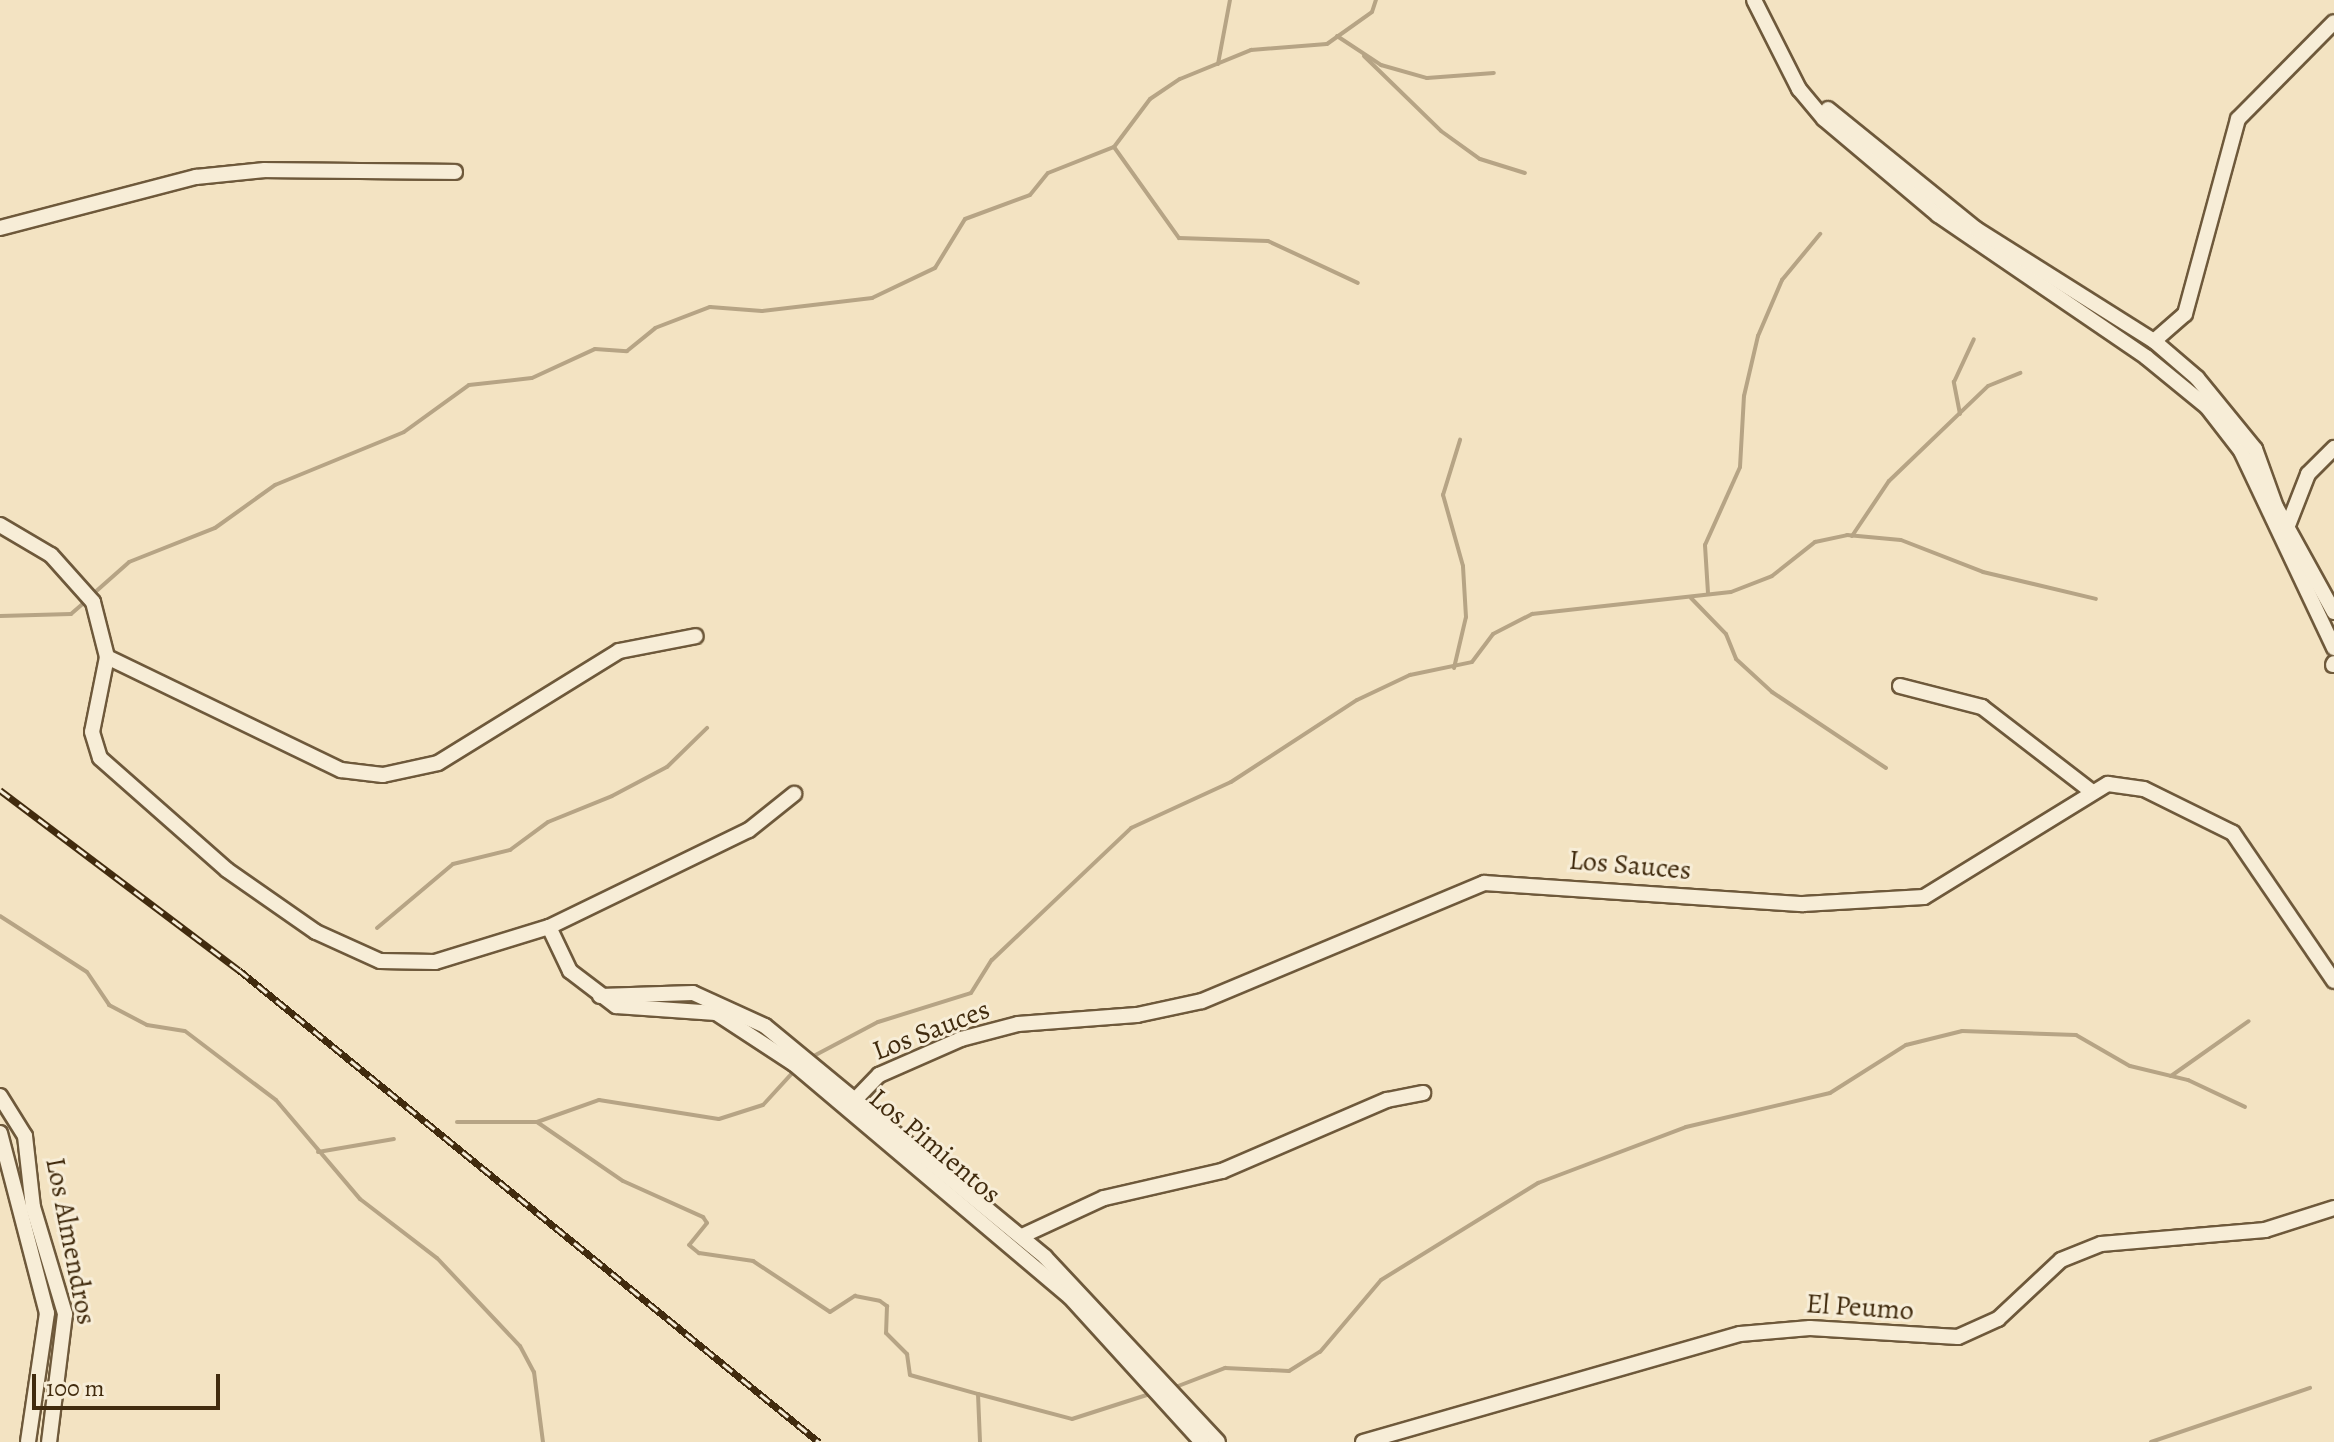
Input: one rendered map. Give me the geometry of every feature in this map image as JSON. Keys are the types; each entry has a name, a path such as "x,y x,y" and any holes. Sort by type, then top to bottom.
{"street":[{"path":"1754,0 1799,89 1824,119 1938,215 2146,357 2207,407 2241,451 2334,648"},
{"path":"2154,341 2185,314 2238,119 2334,22"},
{"path":"1828,109 1976,229 2154,341 2236,421 2287,528 2334,612"},
{"path":"196,162 196,177"},
{"path":"0,228 196,177 265,170 455,172"},
{"path":"2287,528 2308,474 2334,448"},
{"path":"0,525 71,572 93,602 107,657 92,732 100,758 227,870 316,932 354,952 403,964 435,962 549,927 749,830 794,794"},
{"path":"107,657 341,770 383,775 438,763 619,651 696,636"},
{"path":"1900,686 1982,707 2091,791"},
{"name":"Los Sauces","path":"852,1102 879,1075 961,1039 1018,1024 1137,1015 1202,1001 1484,883 1803,904 1924,897 1969,875 2091,791 2108,784 2144,789 2222,824 2243,843 2334,981"},
{"name":"Los Pimientos","path":"549,927 570,971 600,996 677,991 724,1002 1022,1236 1218,1442"},
{"path":"1022,1236 1104,1198 1234,1167 1387,1100 1423,1093"},
{"name":"Los Almendros","path":"0,1096 26,1145 33,1207 65,1314 49,1442"},
{"name":"Los Pimientos","path":"852,1102 1070,1297 1202,1442"},
{"name":"Los Almendros","path":"0,1133 5,1157 5,1183 47,1313 28,1442"},
{"name":"Los Almendros","path":"5,1157 26,1145"},
{"name":"El Peumo","path":"1363,1442 1740,1334 1810,1328 1958,1337 1998,1319 2061,1260 2101,1244 2265,1230 2334,1208"}],"waterway":[{"path":"1218,64 1230,0"},
{"path":"93,594 129,562 215,528 275,485 404,432 469,385 532,378 595,349 627,351 655,328 710,307 762,311 872,298 935,268 965,219 1030,195 1048,173 1114,147 1150,99 1180,79 1251,50 1327,44 1372,12 1376,0"},
{"path":"1337,36 1381,65 1427,78 1494,73"},
{"path":"1364,56 1441,131 1480,159 1525,173"},
{"path":"1114,147 1179,238 1268,241 1358,283"},
{"path":"1708,593 1705,545 1740,467 1744,396 1758,336 1782,280 1820,234"},
{"path":"1960,414 1954,382 1974,339"},
{"path":"1852,536 1889,481 1988,386 2021,373"},
{"path":"1454,668 1466,617 1463,566 1443,495 1460,440"},
{"path":"808,1059 878,1022 971,993 992,960 1131,828 1231,782 1357,700 1410,675 1472,662 1493,634 1532,614 1731,592 1772,576 1815,542 1847,535 1901,540 1983,572 2096,599"},
{"path":"1691,598 1726,634 1736,659 1772,692 1886,768"},
{"path":"0,616 71,614 87,600"},
{"path":"377,928 453,864 510,850 548,822 612,796 667,767 707,728"},
{"path":"0,916 87,972 109,1005 147,1025 185,1031 276,1100 360,1199 437,1258 520,1346 534,1372 543,1442"},
{"path":"2171,1076 2249,1021"},
{"path":"1173,1388 1225,1368 1289,1371 1320,1352 1381,1280 1538,1183 1686,1127 1830,1093 1906,1045 1962,1031 2076,1035 2130,1066 2188,1080 2245,1107"},
{"path":"537,1122 599,1100 719,1119 763,1105 795,1070"},
{"path":"457,1122 537,1122 623,1181 703,1217 707,1223 689,1245 699,1253 753,1261 830,1312 855,1296 880,1301 887,1306 886,1333 907,1354 910,1375 978,1394 980,1442"},
{"path":"318,1152 394,1139"},
{"path":"2151,1442 2310,1388"},
{"path":"978,1394 1072,1419 1153,1393"}],"railway":[{"path":"0,790 239,970 819,1442"}]}
